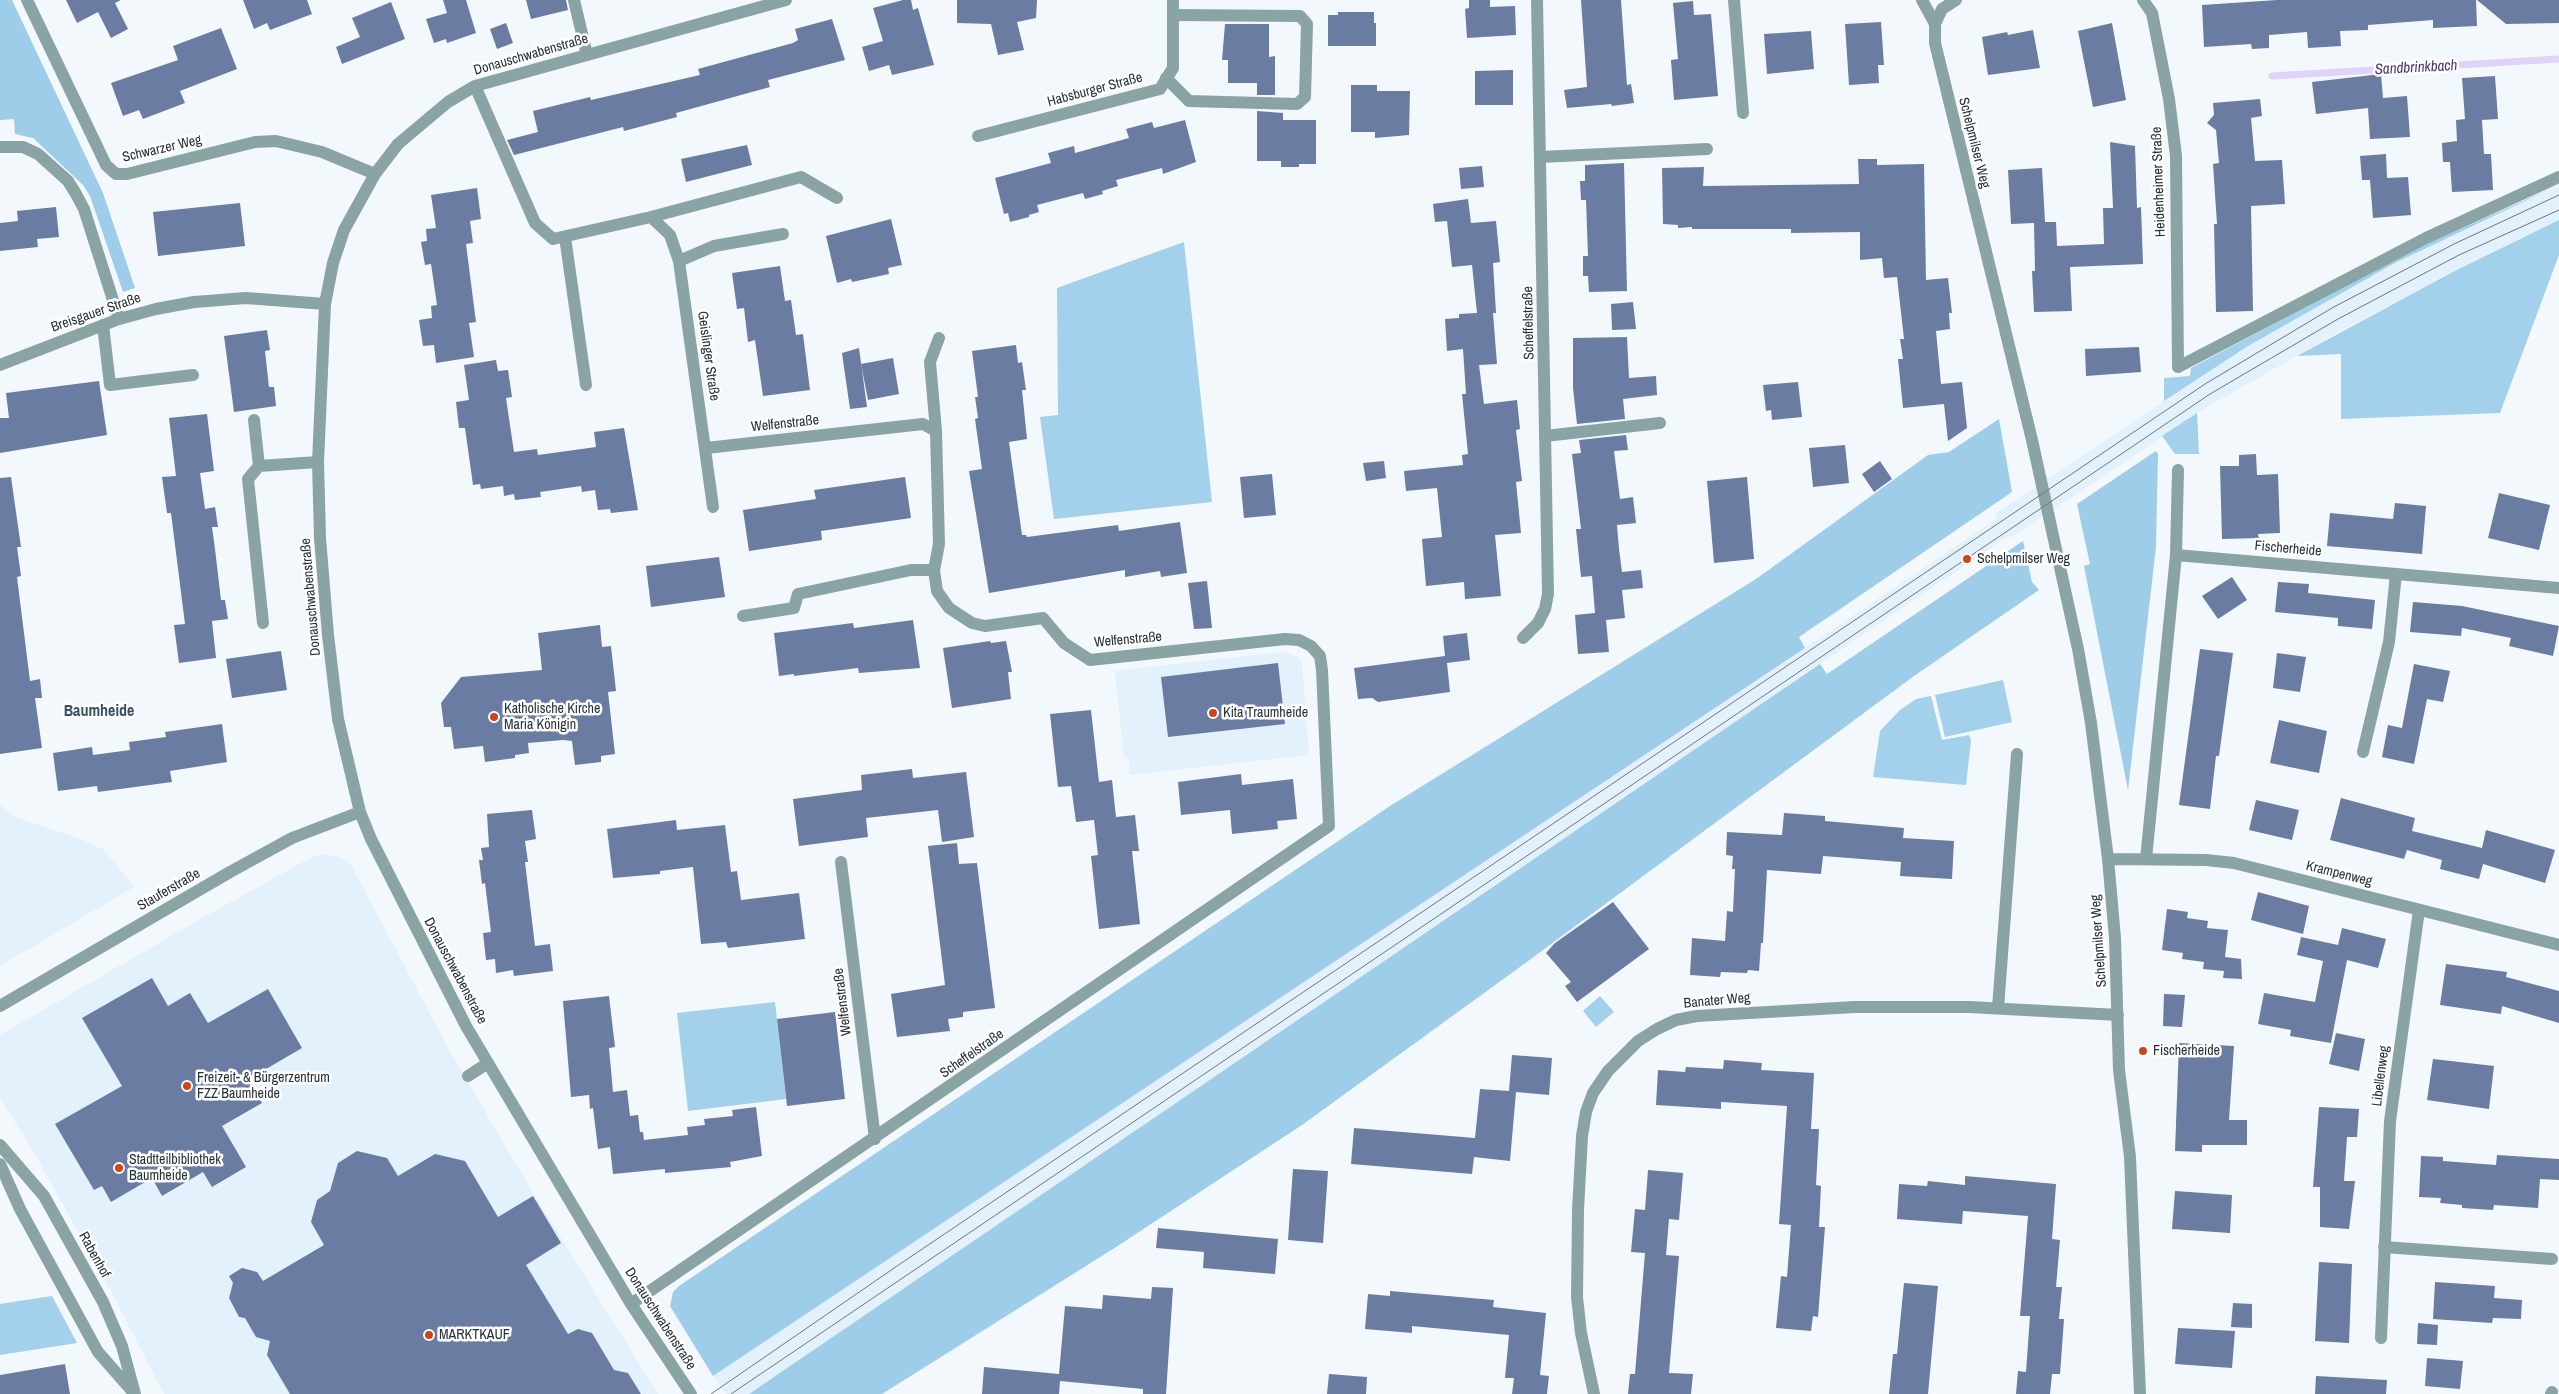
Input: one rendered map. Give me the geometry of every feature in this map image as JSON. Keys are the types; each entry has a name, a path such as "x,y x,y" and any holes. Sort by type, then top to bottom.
{"street":[{"name":"Schwarzer Weg","path":"27,0 106,165 116,174 127,174 255,142 269,141 296,145 322,152 375,174"},
{"path":"574,0 587,55"},
{"name":"Donauschwabenstraße","path":"690,1393 631,1304 488,1063 432,960 360,812 338,720 320,538 318,462 325,304 333,263 344,230 375,174 398,144 448,102 475,86 786,0"},
{"path":"1173,0 1173,15 1173,68 1166,78 1189,101 1297,104 1305,97 1307,24 1300,16 1173,15"},
{"name":"Scheffelstraße","path":"1522,638 1538,623 1545,609 1548,594 1537,0"},
{"path":"1734,0 1743,113"},
{"name":"Schelpmilser Weg","path":"1922,0 1935,24 1936,43 1955,130 2032,440 2058,555 2078,649 2091,723 2108,859 2115,938 2120,1086 2130,1157 2140,1394"},
{"path":"1935,24 1942,9 1956,0"},
{"name":"Heidenheimer Straße","path":"2143,0 2152,13 2169,99 2176,156 2178,367 2426,238 2559,178"},
{"name":"Habsburger Straße","path":"978,136 1160,89 1166,78"},
{"path":"475,86 534,223 553,239 651,217 801,177 836,198"},
{"path":"0,148 23,147 38,154 68,181 84,209 120,319"},
{"path":"1541,157 1706,150"},
{"name":"Geislinger Straße","path":"651,217 670,235 679,261 713,508"},
{"path":"679,261 714,246 783,234"},
{"path":"565,237 586,385"},
{"name":"Breisgauer Straße","path":"0,365 120,319 194,302 246,298 325,304"},
{"path":"103,325 110,384 194,375"},
{"path":"936,431 930,362 939,338"},
{"path":"254,420 259,466"},
{"path":"1545,436 1660,423"},
{"name":"Welfenstraße","path":"706,448 923,424 936,431 939,544 934,570 937,591 949,608 972,623 985,626 1043,618 1064,643 1090,660 1285,639 1299,640 1311,646 1320,656 1322,670 1330,826"},
{"path":"263,623 248,479 259,466 318,462"},
{"path":"2146,859 2176,555 2178,470"},
{"name":"Fischerheide","path":"2176,555 2559,588"},
{"path":"743,616 794,608 798,594 911,570 934,570"},
{"path":"2363,752 2389,642 2396,574"},
{"path":"1998,1008 2017,754"},
{"name":"Stauferstraße","path":"0,1006 292,838 360,812"},
{"name":"Scheffelstraße","path":"631,1304 1330,826"},
{"name":"Krampenweg","path":"2108,859 2206,860 2234,863 2559,945"},
{"name":"Welfenstraße","path":"841,862 874,1139"},
{"name":"Libellenweg","path":"2381,1338 2390,1121 2419,910"},
{"name":"Banater Weg","path":"1594,1394 1581,1332 1577,1297 1577,1229 1582,1136 1586,1112 1593,1093 1608,1071 1638,1041 1656,1029 1676,1020 1697,1016 1855,1007 1998,1008 2118,1015"},
{"path":"468,1076 488,1063"},
{"name":"Rabenhof","path":"0,1145 44,1196 103,1302 122,1346 134,1394"},
{"name":"Rabenhof","path":"0,1164 20,1209 98,1352 134,1394"},
{"path":"2384,1247 2552,1259"}],"shaded area":[{"path":"0,0 12,0 103,193 135,288 123,292 90,196 83,185 33,138 15,134 14,119 0,120"},
{"path":"2559,185 2395,263 2248,346 2164,401 2164,378 2190,376 2191,368 2349,284 2431,242"},
{"path":"2559,186 2559,220 2342,330 2197,413 2010,538 2008,536 749,1394 726,1394 713,1376 1805,648 1998,518 1995,514 2248,346 2395,263"},
{"path":"2559,220 2559,255 2500,413 2341,419 2341,354 2297,356 2453,272"},
{"path":"1184,242 1212,502 1054,519 1040,417 1058,415 1057,288"},
{"path":"2197,413 2199,454 2175,454 2162,436"},
{"path":"1999,419 2012,492 1799,637 1805,648 713,1376 670,1306 673,1292 679,1286 1390,806 1756,579 1928,455 1949,452"},
{"path":"2156,451 2158,454 2156,547 2128,790 2084,566 2090,564 2077,504"},
{"path":"2023,541 2032,582 2039,590 1914,676 1520,967 1302,1125 1113,1249 882,1394 749,1394 1820,664 1827,674"},
{"name":"Kita Traumheide","path":"1282,652 1297,657 1302,664 1309,755 1130,775 1129,757 1124,758 1115,671"},
{"path":"2003,680 2012,722 1945,737 1935,695"},
{"path":"1931,696 1942,740 1969,735 1971,741 1966,785 1873,777 1880,731 1900,710 1916,699"},
{"path":"0,805 14,817 81,839 104,850 134,887 0,966"},
{"path":"314,856 341,857 351,865 447,1046 521,1173 658,1394 164,1394 113,1295 35,1154 0,1098 0,1035"},
{"path":"1600,996 1614,1012 1596,1027 1583,1011"},
{"path":"775,1002 786,1099 688,1111 677,1013"},
{"path":"52,1296 77,1343 0,1355 0,1304"}],"building":[{"path":"66,0 121,0 115,3 128,29 111,38 98,12 77,23"},
{"path":"243,0 307,0 312,14 270,30 267,23 254,29"},
{"path":"443,0 466,0 476,33 447,43 446,39 434,43 426,19 447,13"},
{"path":"526,0 566,0 568,10 531,19"},
{"path":"903,0 911,0 913,10 918,8 934,65 892,75 889,65 869,71 862,47 883,41 873,8"},
{"path":"957,0 1037,0 1036,18 1017,22 1024,50 998,55 991,24 957,23"},
{"path":"1469,0 1490,0 1490,7 1515,6 1516,35 1467,38 1465,9 1469,8"},
{"path":"1581,0 1621,0 1627,85 1631,84 1634,103 1567,108 1564,90 1587,87"},
{"path":"2277,0 2476,0 2477,26 2433,28 2433,20 2368,25 2368,30 2340,31 2341,46 2308,48 2307,32 2269,35 2269,48 2252,49 2251,44 2204,47 2202,5"},
{"path":"2477,0 2559,0 2559,23 2506,24"},
{"path":"1693,1 1694,15 1711,14 1718,96 1674,100 1671,60 1678,59 1673,3"},
{"path":"391,2 405,39 342,64 336,47 360,37 352,18"},
{"path":"1338,12 1374,12 1376,46 1328,46 1328,15 1338,15"},
{"path":"832,19 845,60 768,80 770,87 676,113 677,117 624,131 623,127 514,155 507,140 538,132 533,111 590,97 591,100 700,75 698,69 793,43 798,40 795,29"},
{"path":"1881,22 1884,65 1878,65 1879,83 1849,85 1845,24"},
{"path":"506,23 513,43 497,49 490,29"},
{"path":"2112,23 2126,100 2093,107 2078,31"},
{"path":"1225,24 1269,24 1269,57 1275,56 1275,95 1257,95 1257,83 1228,83 1228,60 1222,60"},
{"path":"221,28 237,69 180,91 185,103 143,119 139,110 123,116 111,83 178,60 173,46"},
{"path":"2033,30 2040,68 1988,75 1982,37 2007,32 2008,35"},
{"path":"1811,31 1814,69 1767,74 1764,34"},
{"path":"1513,70 1513,105 1475,105 1475,71"},
{"path":"2381,74 2383,98 2407,96 2410,137 2370,139 2368,108 2316,114 2312,82"},
{"path":"2495,76 2498,119 2482,120 2484,154 2491,154 2493,190 2452,192 2450,162 2443,162 2442,143 2457,141 2456,120 2465,119 2462,78"},
{"path":"1351,85 1377,85 1377,91 1410,91 1409,135 1375,138 1375,132 1351,132"},
{"path":"2260,99 2262,116 2251,118 2255,161 2282,160 2285,204 2251,206 2253,311 2216,312 2214,224 2217,224 2213,164 2219,163 2216,130 2207,123 2214,115 2213,103"},
{"path":"1257,111 1283,113 1283,120 1316,120 1316,164 1299,164 1299,167 1281,167 1281,161 1257,161"},
{"path":"1185,120 1196,162 1163,174 1162,168 1116,180 1118,186 1102,191 1103,194 1085,199 1083,193 1037,205 1039,212 1029,215 1029,217 1010,222 1008,213 1004,214 995,178 1051,163 1048,153 1074,146 1075,153 1129,138 1126,129 1152,122 1154,128"},
{"path":"2110,142 2135,146 2137,208 2141,207 2143,264 2070,267 2072,311 2034,312 2032,271 2035,271 2034,223 2011,224 2008,170 2042,168 2045,222 2056,222 2057,246 2104,244 2103,208 2113,208"},
{"path":"747,145 752,165 686,182 681,159"},
{"path":"2386,154 2387,178 2408,177 2411,215 2373,218 2370,180 2362,180 2360,156"},
{"path":"1858,159 1877,159 1877,165 1924,164 1926,280 1948,278 1952,313 1949,313 1950,329 1936,331 1941,384 1962,382 1967,428 1948,441 1944,404 1903,408 1898,359 1903,359 1900,339 1904,339 1897,277 1884,278 1882,258 1860,260 1860,232 1791,233 1791,229 1692,229 1692,227 1678,228 1678,225 1663,224 1662,168 1704,167 1703,186 1859,184"},
{"path":"1624,163 1627,291 1589,292 1588,276 1583,276 1583,256 1588,256 1586,200 1581,200 1580,181 1585,181 1585,165"},
{"path":"1482,166 1484,187 1461,189 1459,168"},
{"path":"477,188 481,219 470,221 473,243 466,244 476,322 469,323 474,357 436,363 434,345 423,346 419,320 432,318 431,306 437,305 431,264 425,265 421,242 427,241 426,229 436,228 431,195"},
{"path":"1468,199 1471,223 1496,221 1500,262 1493,263 1496,313 1493,313 1497,364 1479,365 1484,404 1517,400 1520,429 1516,430 1522,481 1516,482 1521,533 1495,535 1501,596 1465,599 1464,582 1426,586 1422,539 1442,537 1437,488 1406,491 1404,471 1463,465 1462,455 1468,454 1462,394 1466,394 1463,349 1447,351 1445,319 1459,318 1459,314 1477,313 1472,265 1452,267 1447,221 1435,222 1433,204"},
{"path":"240,203 245,246 158,256 153,212"},
{"path":"56,207 59,237 37,239 38,247 0,251 0,223 18,221 17,211"},
{"path":"891,219 902,265 888,268 889,274 852,282 851,279 837,283 826,236"},
{"path":"780,266 785,301 791,300 796,335 803,334 810,390 763,396 755,340 748,342 744,308 737,309 732,273"},
{"path":"1633,302 1636,329 1612,330 1611,304"},
{"path":"267,330 270,350 265,351 269,387 274,387 276,406 234,412 224,336"},
{"path":"1627,337 1629,378 1656,376 1657,395 1623,399 1625,419 1577,424 1573,388 1573,338"},
{"path":"1016,345 1018,363 1022,362 1026,390 1022,390 1027,439 1009,442 1022,535 1027,537 1118,525 1119,531 1180,522 1187,573 1161,577 1160,571 1125,577 1125,570 989,593 969,471 982,469 975,419 978,418 975,397 978,397 972,351"},
{"path":"2139,347 2141,372 2086,376 2085,349"},
{"path":"859,348 867,407 850,409 842,353"},
{"path":"893,358 899,394 868,400 861,364"},
{"path":"496,360 498,371 508,370 512,397 506,398 514,452 537,449 538,455 596,447 594,432 624,428 638,510 611,513 610,509 598,510 595,490 582,492 581,486 540,492 541,497 515,500 514,494 504,496 503,486 481,489 480,484 473,485 465,428 459,428 456,402 469,400 464,365"},
{"path":"99,381 107,435 0,453 0,418 9,418 6,393"},
{"path":"1798,382 1802,417 1772,420 1771,410 1766,411 1763,385"},
{"path":"207,414 214,471 200,473 205,509 215,507 218,527 212,527 221,600 225,600 228,619 212,621 216,658 179,663 174,625 185,624 171,513 167,513 162,477 176,476 169,418"},
{"path":"1626,435 1628,450 1614,451 1620,499 1633,497 1636,523 1617,525 1619,549 1622,572 1641,570 1643,588 1622,590 1625,618 1606,620 1609,652 1578,654 1575,615 1595,613 1592,576 1581,577 1576,529 1581,529 1572,454 1581,453 1579,440"},
{"path":"1845,445 1849,483 1813,487 1809,448"},
{"path":"2256,454 2257,475 2278,474 2280,533 2258,534 2259,538 2222,539 2220,466 2239,466 2239,455"},
{"path":"1384,461 1386,478 1366,481 1363,463"},
{"path":"1880,461 1892,479 1874,492 1862,474"},
{"path":"1272,474 1276,515 1244,518 1240,477"},
{"path":"11,477 21,547 17,547 21,576 17,577 30,681 40,679 42,698 35,698 42,748 0,754 0,478"},
{"path":"905,477 911,518 821,531 822,540 749,551 743,510 816,499 814,490"},
{"path":"1747,477 1754,559 1714,563 1707,481"},
{"path":"2499,493 2550,505 2539,550 2488,538"},
{"path":"2395,503 2426,506 2422,554 2327,546 2330,513 2393,519"},
{"path":"719,557 725,597 651,607 646,566"},
{"path":"2232,577 2247,600 2218,619 2202,596"},
{"path":"1207,581 1212,628 1194,629 1188,583"},
{"path":"2278,582 2309,584 2308,593 2375,600 2372,629 2338,626 2338,618 2275,612"},
{"path":"2413,602 2462,606 2559,626 2553,656 2509,646 2511,638 2462,628 2461,636 2410,632"},
{"path":"913,620 920,668 859,673 858,668 794,676 794,674 779,676 774,633 853,623 854,628"},
{"path":"600,625 602,647 611,646 616,691 608,692 615,754 601,756 601,762 575,765 572,741 563,740 528,743 529,753 515,755 515,758 485,762 483,746 454,749 451,727 444,727 441,703 461,677 542,670 538,633"},
{"path":"1467,633 1470,660 1447,663 1450,692 1378,702 1372,698 1358,699 1354,668 1445,656 1443,636"},
{"path":"990,641 991,643 1006,641 1012,672 1008,672 1011,699 952,708 943,648"},
{"path":"2200,649 2233,653 2219,756 2216,756 2210,809 2179,805"},
{"path":"281,651 287,690 232,698 226,659"},
{"path":"2277,653 2306,657 2300,692 2273,688"},
{"path":"1278,663 1285,724 1168,737 1161,677"},
{"path":"2414,664 2450,671 2443,702 2427,699 2414,764 2382,757 2388,725 2402,728"},
{"path":"1091,710 1099,782 1112,780 1116,817 1135,815 1139,851 1132,851 1140,924 1099,929 1091,856 1098,855 1094,820 1076,822 1071,786 1058,787 1050,714"},
{"path":"2279,720 2327,731 2319,773 2270,763"},
{"path":"222,724 227,762 170,771 172,782 98,792 97,786 58,791 53,753 92,747 93,755 130,750 129,742 166,737 165,732"},
{"path":"912,769 913,778 966,772 974,837 942,842 938,810 866,818 868,837 799,846 793,799 862,790 861,775"},
{"path":"1241,774 1242,785 1293,779 1297,819 1277,821 1278,829 1232,834 1230,810 1181,815 1178,782"},
{"path":"2341,798 2415,818 2412,831 2482,848 2486,830 2555,850 2545,883 2483,864 2479,879 2440,869 2442,860 2407,850 2404,859 2330,840"},
{"path":"2256,800 2299,810 2292,840 2249,830"},
{"path":"532,810 536,839 525,841 528,862 525,862 535,946 550,944 553,971 514,976 513,970 496,973 495,959 486,960 483,933 491,932 485,883 482,884 479,860 483,860 481,848 489,847 487,814"},
{"path":"1784,813 1825,816 1825,821 1904,828 1903,838 1954,841 1952,879 1900,876 1901,862 1823,856 1821,874 1767,870 1763,943 1761,943 1759,971 1748,970 1747,973 1721,972 1720,977 1690,975 1692,938 1725,941 1727,911 1733,912 1735,869 1732,869 1733,856 1726,855 1727,832 1782,835"},
{"path":"676,820 677,830 725,825 731,872 737,871 741,900 799,893 805,939 728,948 726,942 701,944 693,867 660,871 660,874 613,878 607,829"},
{"path":"957,843 959,864 977,863 995,1008 963,1012 963,1017 948,1019 950,1031 897,1037 891,994 945,985 928,846"},
{"path":"2258,892 2309,906 2303,934 2251,920"},
{"path":"1613,902 1649,949 1577,1002 1565,986 1571,982 1546,953 1555,943"},
{"path":"2167,909 2188,912 2187,918 2208,921 2207,928 2228,930 2225,957 2241,959 2242,979 2223,978 2224,971 2203,969 2204,962 2182,959 2183,953 2162,950"},
{"path":"2342,928 2386,939 2378,968 2347,960 2331,1043 2290,1036 2291,1030 2258,1024 2264,993 2315,1002 2323,961 2297,955 2301,937 2338,945"},
{"path":"2446,964 2507,972 2506,977 2559,991 2559,1023 2502,1006 2501,1014 2440,1005"},
{"name":"Freizeit- & Bürgerzentrum FZZ Baumheide","path":"152,978 168,1006 190,993 208,1023 268,989 302,1048 249,1079 262,1103 222,1126 246,1167 212,1187 203,1172 162,1196 152,1178 111,1202 102,1186 94,1190 55,1124 122,1086 82,1018"},
{"path":"2164,994 2185,995 2182,1027 2163,1026"},
{"path":"609,996 615,1047 609,1048 613,1092 627,1090 630,1116 638,1115 640,1132 643,1132 644,1140 688,1135 687,1127 705,1125 704,1119 733,1116 732,1110 756,1107 762,1156 730,1162 731,1167 665,1173 665,1169 613,1174 610,1147 598,1149 593,1108 590,1109 589,1095 571,1097 563,1001"},
{"path":"835,1012 845,1099 787,1106 777,1019"},
{"path":"2336,1033 2365,1039 2359,1071 2329,1064"},
{"path":"2179,1043 2234,1046 2229,1120 2247,1120 2247,1145 2202,1145 2202,1152 2175,1151"},
{"path":"1512,1055 1552,1058 1549,1095 1516,1092 1510,1161 1474,1157 1472,1174 1351,1164 1354,1128 1475,1138 1480,1089 1509,1091"},
{"path":"2433,1059 2494,1066 2489,1109 2427,1100"},
{"path":"1724,1060 1762,1063 1761,1070 1814,1073 1811,1129 1819,1129 1816,1185 1821,1186 1819,1227 1825,1227 1818,1317 1813,1316 1811,1331 1776,1328 1781,1276 1787,1277 1791,1225 1779,1224 1787,1106 1721,1102 1721,1109 1656,1105 1658,1070 1685,1072 1686,1067 1723,1069"},
{"path":"2319,1107 2359,1109 2357,1137 2347,1137 2344,1181 2355,1181 2349,1229 2320,1227 2320,1187 2313,1187"},
{"path":"357,1151 387,1158 398,1176 435,1154 465,1161 498,1217 533,1196 561,1243 526,1265 568,1334 578,1329 592,1333 614,1370 628,1373 641,1394 290,1394 267,1355 270,1341 256,1337 245,1318 239,1317 229,1298 233,1283 229,1276 242,1268 257,1272 263,1281 324,1245 311,1222 317,1200 330,1191 338,1163"},
{"path":"2497,1155 2559,1159 2559,1180 2540,1179 2538,1208 2494,1205 2493,1210 2462,1208 2462,1205 2440,1203 2441,1198 2419,1197 2421,1156 2443,1157 2443,1161 2496,1165"},
{"path":"1293,1169 1328,1171 1323,1243 1288,1240"},
{"path":"1648,1170 1683,1173 1679,1220 1669,1219 1666,1255 1679,1256 1669,1373 1693,1374 1691,1394 1628,1394 1630,1374 1635,1374 1645,1253 1631,1252 1635,1209 1645,1210"},
{"path":"1965,1176 2056,1184 2052,1239 2060,1240 2056,1287 2062,1287 2059,1319 2064,1319 2060,1374 2052,1374 2050,1394 2016,1394 2018,1371 2026,1372 2030,1316 2020,1316 2028,1216 1963,1211 1962,1224 1897,1219 1899,1184 1927,1186 1928,1181 1965,1185"},
{"path":"2175,1191 2232,1195 2230,1233 2172,1229"},
{"path":"1158,1228 1278,1239 1275,1274 1203,1268 1204,1252 1156,1248"},
{"path":"2319,1262 2352,1264 2349,1343 2315,1341"},
{"path":"2435,1282 2495,1286 2494,1298 2522,1300 2521,1319 2493,1318 2492,1323 2433,1319"},
{"path":"1904,1283 1938,1286 1928,1394 1889,1394 1893,1354 1897,1354"},
{"path":"1152,1287 1173,1288 1166,1394 1143,1394 1143,1389 1060,1381 1059,1394 982,1394 984,1367 1059,1374 1065,1306 1102,1309 1103,1295 1151,1299"},
{"path":"1390,1291 1494,1300 1493,1307 1546,1313 1540,1375 1549,1376 1547,1394 1512,1394 1514,1378 1505,1378 1509,1335 1412,1326 1412,1333 1365,1329 1368,1294 1390,1296"},
{"path":"2233,1303 2252,1304 2252,1328 2231,1327"},
{"path":"2418,1323 2438,1325 2437,1345 2417,1344"},
{"path":"2178,1328 2235,1331 2232,1368 2175,1364"},
{"path":"2427,1358 2463,1361 2460,1389 2425,1386"},
{"path":"65,1364 70,1394 0,1394 0,1375"},
{"path":"1329,1374 1367,1377 1366,1394 1327,1394"},
{"path":"2316,1376 2387,1380 2386,1394 2315,1394"}],"waterway":[{"name":"Sandbrinkbach","path":"2272,76 2559,59"}],"tram line":[{"path":"711,1394 900,1264 2205,384 2332,308 2454,244 2559,195"},
{"path":"731,1394 2210,394 2338,319 2459,255 2559,210"}],"place":[{"name":"Schelpmilser Weg","path":"1967,559"},
{"name":"Kita Traumheide","path":"1213,713"},
{"name":"Katholische Kirche Maria Königin","path":"494,717"},
{"name":"Fischerheide","path":"2143,1051"},
{"name":"Freizeit- & Bürgerzentrum FZZ Baumheide","path":"187,1086"},
{"name":"Stadtteilbibliothek Baumheide","path":"119,1168"},
{"name":"MARKTKAUF","path":"429,1335"}],"district":[{"name":"Baumheide","path":"99,712"}]}
